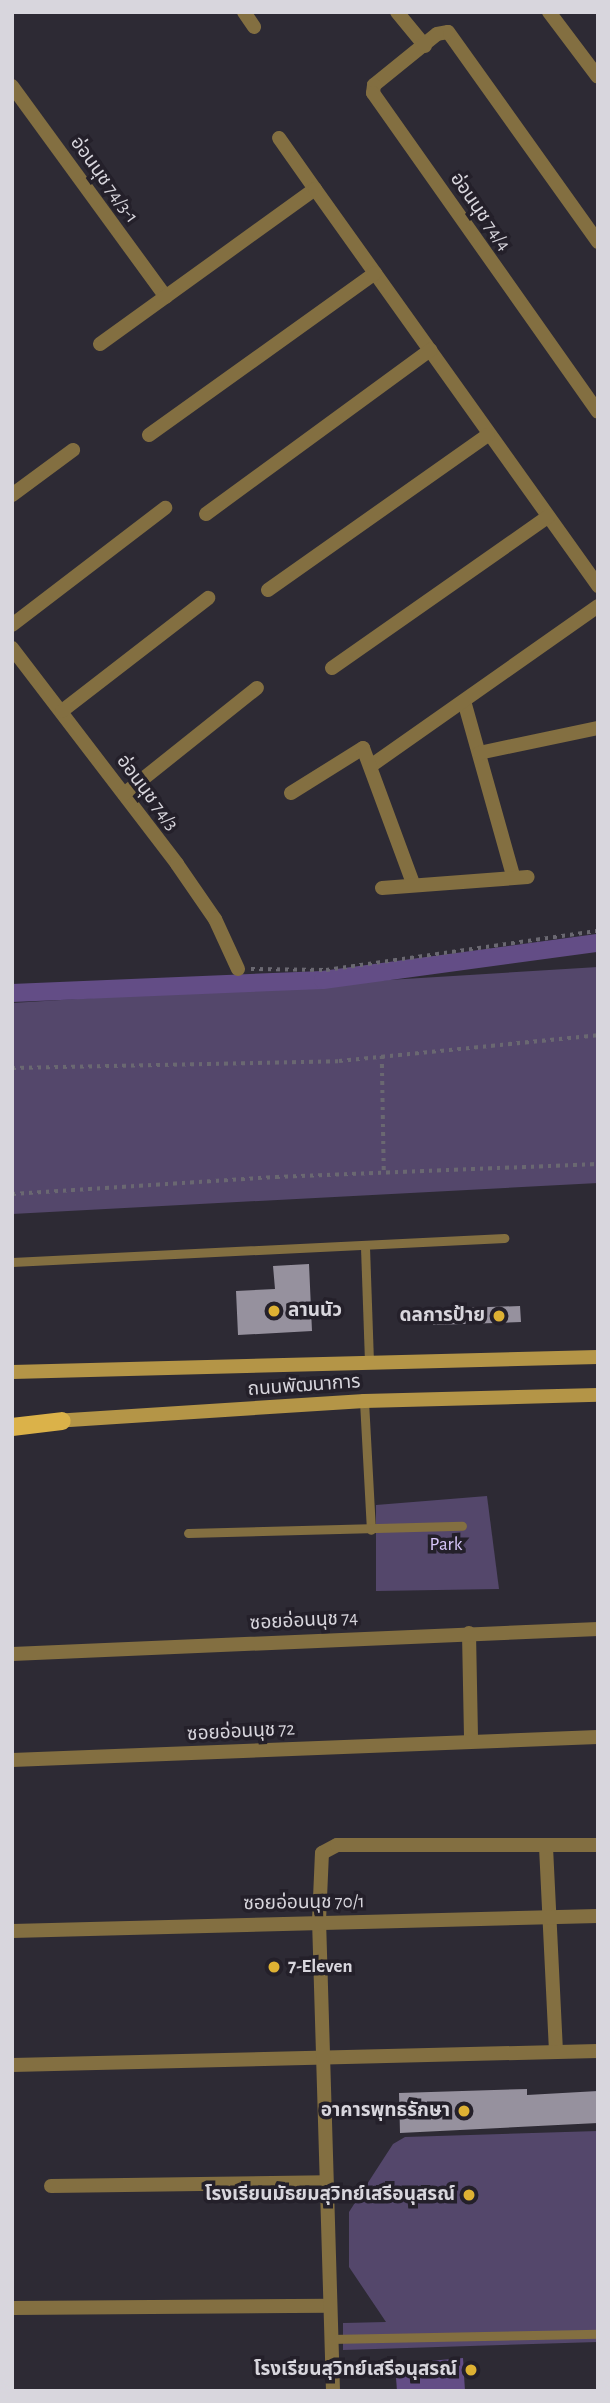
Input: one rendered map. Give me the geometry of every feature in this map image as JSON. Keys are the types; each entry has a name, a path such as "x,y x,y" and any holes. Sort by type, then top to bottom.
{"main road":[{"name":"ถนนพัฒนาการ","path":"12,1372 598,1357"},
{"name":"ถนนพัฒนาการ","path":"12,1418 62,1421 365,1401 598,1395"},
{"path":"12,1427 62,1421"}],"street":[{"path":"244,12 254,27"},
{"path":"397,12 425,46"},
{"path":"549,12 598,77"},
{"name":"อ่อนนุช 74/4","path":"598,242 448,32 437,34 378,81 373,93 598,412"},
{"name":"อ่อนนุช 74/3-1","path":"12,86 166,297"},
{"path":"279,138 598,586"},
{"path":"100,344 315,189"},
{"path":"149,435 375,273"},
{"path":"206,514 430,350"},
{"path":"268,590 488,435"},
{"path":"12,495 73,450"},
{"path":"12,625 165,508"},
{"path":"332,668 548,517"},
{"path":"62,711 208,598"},
{"path":"372,765 598,606"},
{"name":"อ่อนนุช 74/3","path":"12,648 62,711 215,919 239,969"},
{"path":"124,794 257,688"},
{"path":"464,701 513,875"},
{"path":"479,753 598,728"},
{"path":"291,793 357,748 363,748 372,765 413,883"},
{"path":"382,888 513,875 528,877"},
{"name":"ซอยอ่อนนุช 74","path":"12,1654 598,1629"},
{"path":"469,1633 471,1739"},
{"name":"ซอยอ่อนนุช 72","path":"12,1760 471,1739 598,1737"},
{"path":"333,2391 318,1921 319,1861 322,1853 337,1845 598,1845"},
{"path":"546,1847 552,1918 556,2052"},
{"name":"ซอยอ่อนนุช 70/1","path":"12,1931 318,1921 598,1916"},
{"path":"12,2065 598,2051"},
{"path":"51,2186 325,2182"},
{"path":"12,2308 329,2306"}],"lane":[{"path":"12,1262 365,1247 504,1238"},
{"path":"365,1247 369,1363"},
{"path":"365,1401 371,1531"},
{"path":"188,1534 371,1531 462,1526"},
{"path":"330,2339 598,2334"}],"path":[{"path":"239,969 326,970 598,931"},
{"path":"12,1068 382,1056 598,1035"},
{"path":"382,1056 384,1173"},
{"path":"12,1194 598,1164"}],"green space":[{"path":"598,967 598,1183 12,1214 12,1003"},
{"name":"Park","path":"487,1496 499,1589 376,1591 376,1505"},
{"name":"โรงเรียนมัธยมสุวิทย์เสรีอนุสรณ์","path":"598,2131 598,2342 343,2350 343,2323 386,2322 349,2267 349,2212 393,2144 405,2137"}],"shaded area":[{"path":"463,2358 465,2391 397,2391 395,2364"}],"building":[{"name":"ลานนัว","path":"309,1264 312,1331 238,1335 236,1291 275,1289 273,1266"},
{"path":"520,1306 521,1322 433,1325 433,1309"},
{"name":"อาคารพุทธรักษา","path":"527,2089 527,2095 598,2091 598,2123 400,2133 399,2093"}],"waterway":[{"path":"12,993 323,980 598,943"}],"place":[{"name":"ลานนัว","path":"274,1311"},
{"name":"ดลการป้าย","path":"499,1316"},
{"name":"7-Eleven","path":"274,1967"},
{"name":"อาคารพุทธรักษา","path":"464,2111"},
{"name":"โรงเรียนมัธยมสุวิทย์เสรีอนุสรณ์","path":"469,2195"},
{"name":"โรงเรียนสุวิทย์เสรีอนุสรณ์","path":"471,2370"}]}
